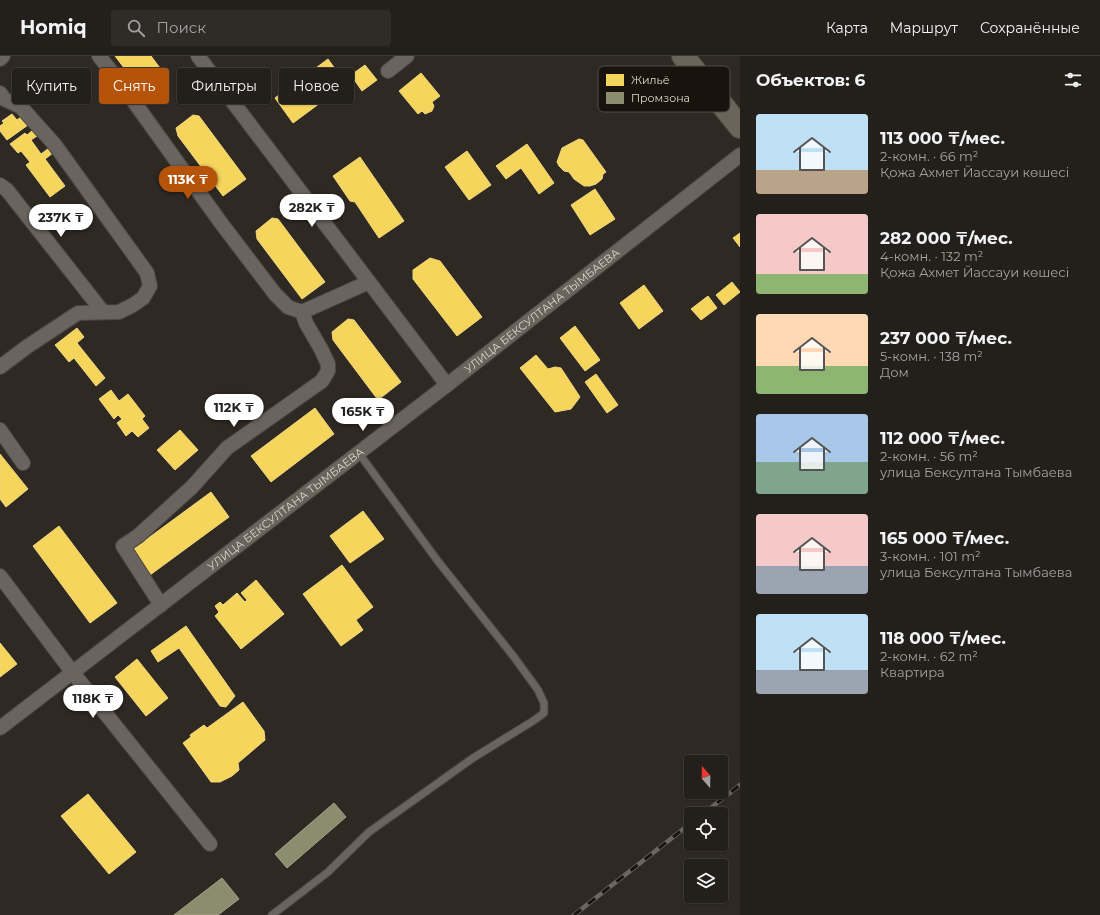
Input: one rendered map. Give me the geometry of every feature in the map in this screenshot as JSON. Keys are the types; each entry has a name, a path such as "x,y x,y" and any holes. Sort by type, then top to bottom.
{"main road":[{"path":"683,56 691,66"},
{"path":"729,112 740,126"}],"street":[{"path":"99,56 124,88 221,223 275,294 288,307 302,312 369,282"},
{"path":"198,56 447,385"},
{"path":"388,71 407,56"},
{"path":"0,93 4,99 21,107 54,145 147,273 150,286 143,298 133,306 119,312 78,313 28,346 0,367"},
{"name":"УЛИЦА БЕКСУЛТАНА ТЫМБАЕВА","path":"0,728 357,452 447,385 740,155"},
{"path":"0,185 7,190 103,312"},
{"path":"161,605 123,546 138,536 192,487 227,448 322,381 328,371 328,364 306,323 302,312"},
{"path":"0,430 23,463"},
{"path":"0,576 73,673 210,844"}],"lane":[{"path":"272,915 328,872 369,832 473,758 544,713 544,702 538,690 514,656 437,560 357,452"}],"building: Жильё":[{"path":"115,56 151,56 160,68 124,68"},
{"path":"328,59 334,68 316,68"},
{"path":"365,65 377,80 362,91 354,79 354,73"},
{"path":"421,73 440,96 432,102 434,106 432,111 425,114 422,111 418,114 399,91"},
{"path":"279,95 279,104 275,98"},
{"path":"279,104 319,104 293,123"},
{"path":"12,114 17,120 22,116 28,125 7,140 0,131 0,126 4,123 2,121"},
{"path":"193,115 199,116 246,179 223,196 178,136 176,128"},
{"path":"33,130 37,136 31,140 41,154 49,148 53,153 45,159 65,186 50,197 26,165 30,162 21,151 18,153 10,144 25,133 27,135"},
{"path":"579,139 583,140 606,172 603,174 602,179 596,184 590,186 584,186 574,179 569,172 564,171 559,166 557,162 562,148"},
{"path":"527,144 554,183 539,194 521,168 506,179 496,166"},
{"path":"467,151 491,185 469,200 445,167"},
{"path":"360,157 404,221 379,238 355,202 350,201 333,176"},
{"path":"595,189 615,219 590,235 571,205"},
{"path":"84,211 92,221 80,230 72,220"},
{"path":"272,218 278,219 325,282 302,299 257,239 256,231"},
{"path":"740,233 740,247 733,238"},
{"path":"430,258 440,261 482,317 457,336 413,279 413,270"},
{"path":"732,282 740,292 724,305 716,295"},
{"path":"644,285 663,311 639,329 620,303"},
{"path":"708,296 717,308 701,320 691,309"},
{"path":"348,319 354,320 401,382 378,400 333,340 332,332"},
{"path":"575,326 600,360 585,371 560,338"},
{"path":"77,328 84,337 77,343 105,378 96,386 74,358 69,362 55,345"},
{"path":"536,355 548,369 555,367 561,368 580,397 571,409 555,412 520,368"},
{"path":"596,374 618,405 607,413 585,382"},
{"path":"111,390 119,401 128,394 145,416 142,419 149,428 138,437 132,431 126,436 117,423 122,419 118,415 114,419 99,399"},
{"path":"315,408 334,434 271,482 251,456"},
{"path":"180,430 198,450 175,470 157,450"},
{"path":"0,454 28,489 6,507 0,499"},
{"path":"211,492 229,517 150,575 132,550"},
{"path":"363,511 384,539 350,563 330,536"},
{"path":"59,526 117,603 90,623 33,546"},
{"path":"342,565 373,607 356,620 363,630 341,646 303,594"},
{"path":"256,580 284,614 241,649 215,616 219,612 215,606 220,602 223,605 237,593 245,602 247,600 241,593"},
{"path":"186,626 235,696 226,707 220,706 179,648 158,662 151,651"},
{"path":"0,643 17,664 0,677"},
{"path":"137,659 168,698 146,716 115,677"},
{"path":"243,702 264,731 265,740 238,763 239,770 232,776 220,782 211,782 183,743 191,737 190,735 204,725 207,728"},
{"path":"88,794 136,852 109,874 61,816"}],"building: Промзона":[{"path":"334,803 346,817 287,868 275,854"},
{"path":"222,878 239,899 218,915 174,915"}],"railway":[{"path":"712,807 740,785"},
{"path":"574,915 684,829"}]}
